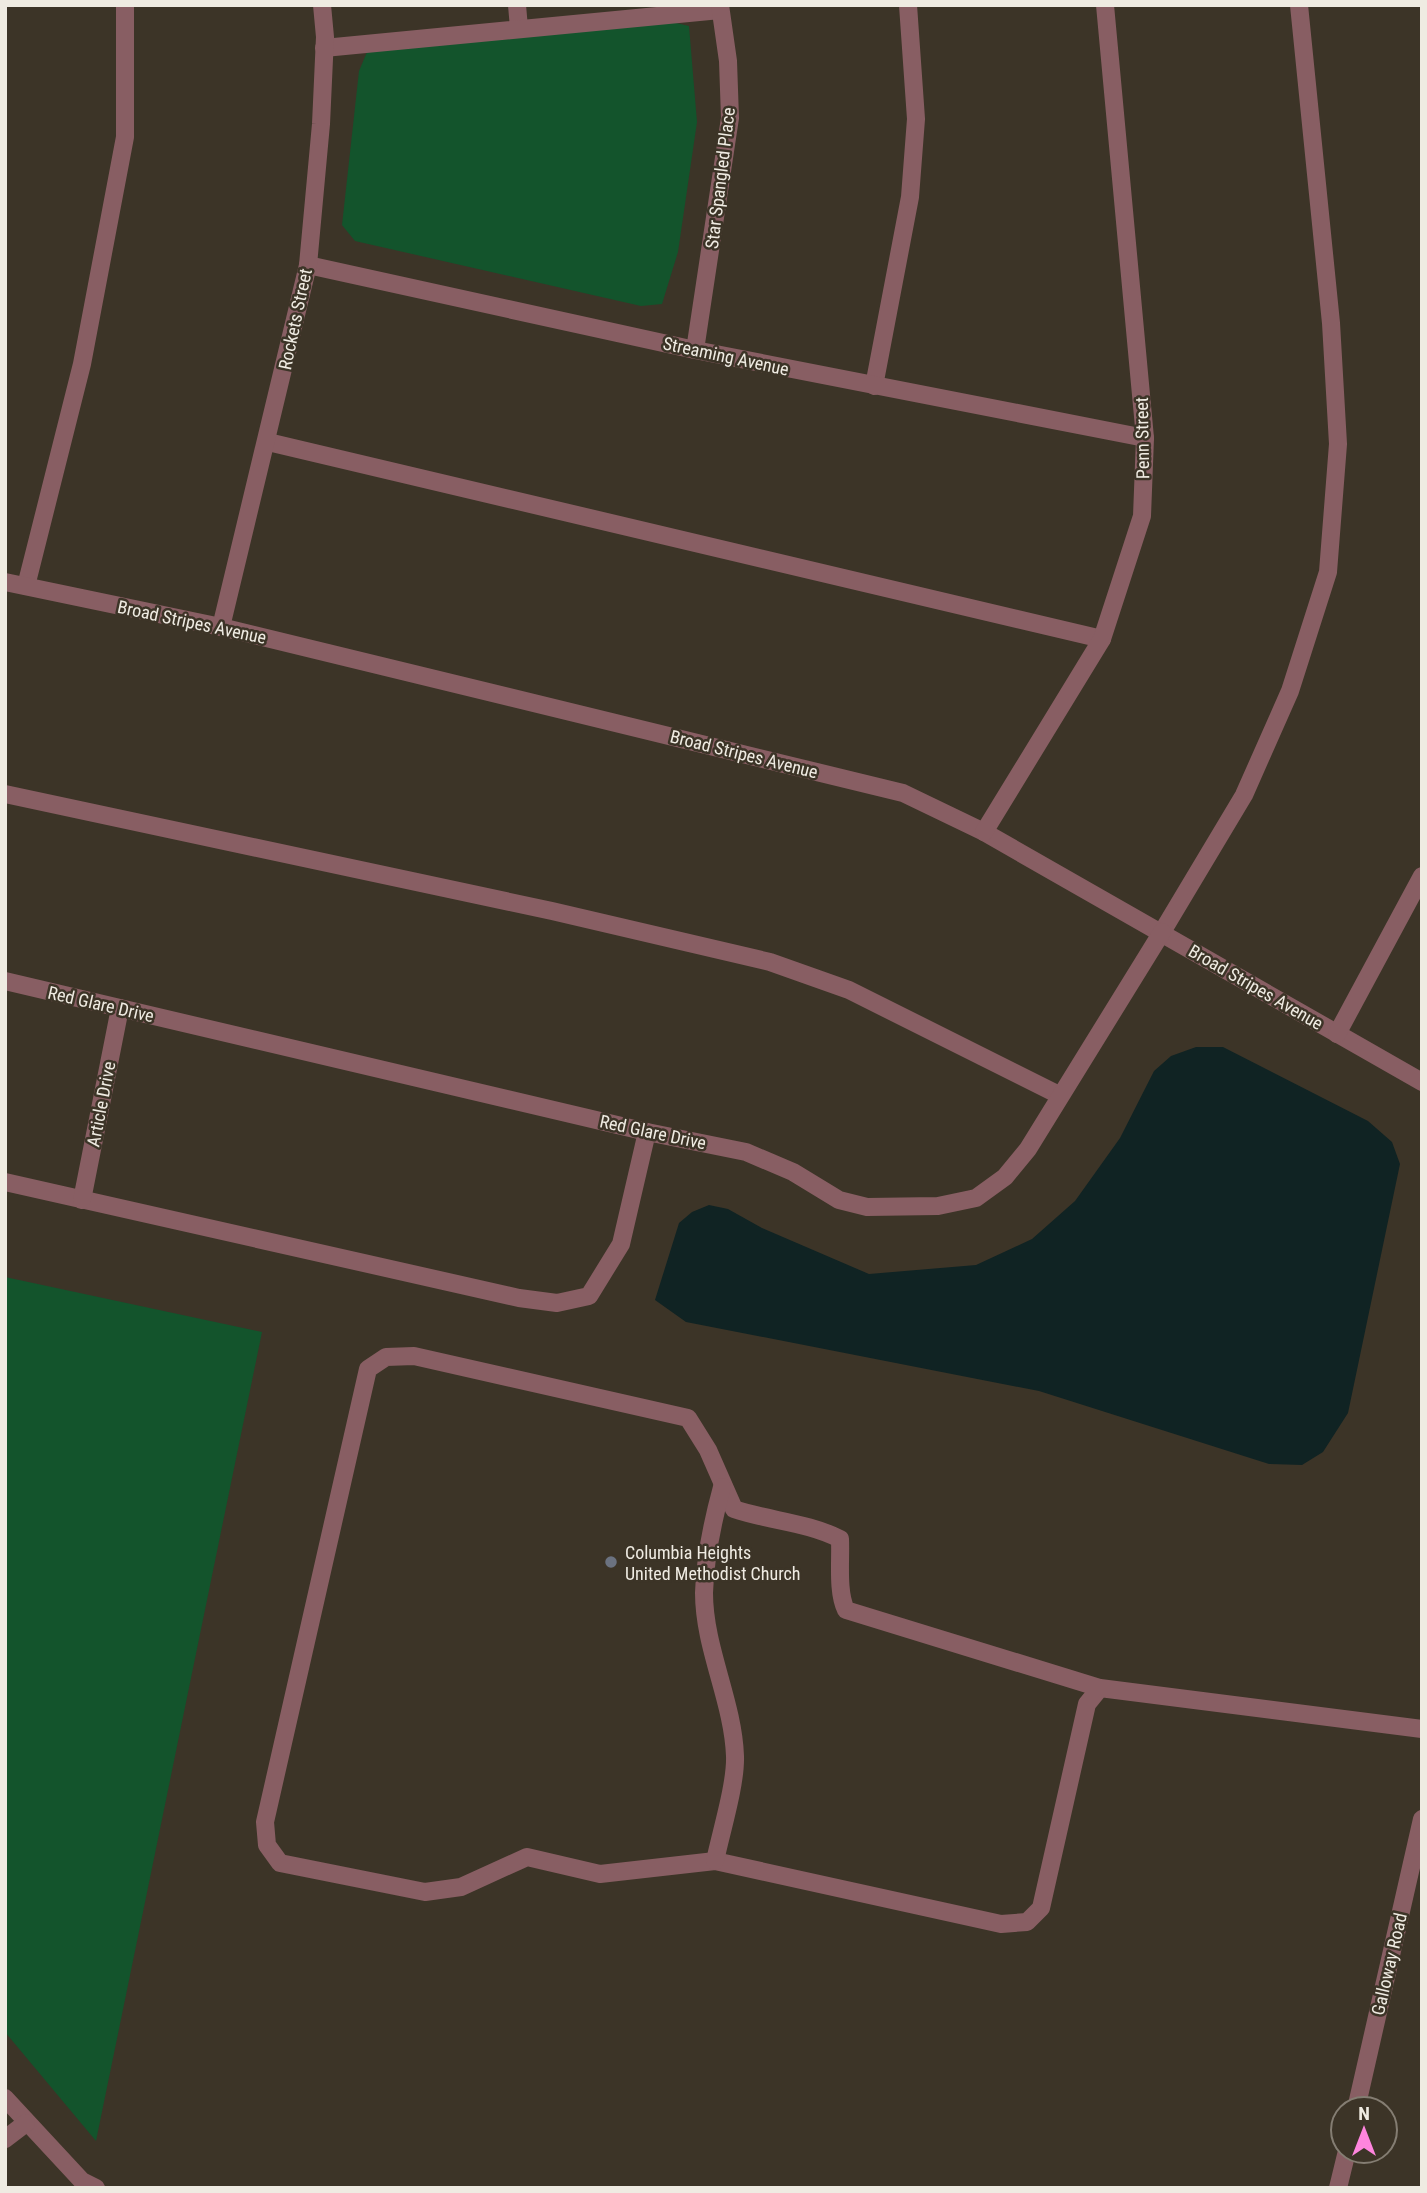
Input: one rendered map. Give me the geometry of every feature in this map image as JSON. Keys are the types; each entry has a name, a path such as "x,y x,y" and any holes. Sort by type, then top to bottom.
{"street":[{"path":"26,586 82,364 125,137 125,5"},
{"name":"Rockets Street","path":"221,627 268,442 308,265 321,124 324,48 322,5"},
{"path":"517,5 519,28"},
{"path":"874,386 910,197 916,120 908,5"},
{"name":"Penn Street","path":"984,832 1102,639 1142,516 1145,438 1105,5"},
{"name":"Red Glare Drive","path":"5,981 648,1132 746,1152 793,1172 839,1200 867,1207 938,1206 976,1198 1005,1177 1028,1149 1244,795 1290,691 1328,572 1337,431 1331,323 1299,5"},
{"path":"324,48 720,8"},
{"name":"Star Spangled Place","path":"695,350 730,118 728,61 720,8"},
{"name":"Streaming Avenue","path":"308,265 695,350 1145,438"},
{"path":"268,442 1102,639"},
{"name":"Broad Stripes Avenue","path":"5,582 221,627 902,793 984,832 1422,1082"},
{"path":"5,794 552,911 770,962 849,990 1059,1095"},
{"path":"1337,1034 1422,876"},
{"name":"Article Drive","path":"82,1200 120,1008"},
{"path":"5,1182 519,1298 557,1303 589,1296 621,1244 648,1132"},
{"path":"1100,1688 1087,1704 1041,1908 1027,1922 1001,1924 715,1861 600,1874 527,1857 461,1887 425,1892 280,1863 267,1845 265,1822 368,1369 386,1357 414,1356 688,1418 708,1450 722,1487 734,1508 762,1519 819,1528 840,1539 840,1598 846,1610 1100,1688 1422,1729"},
{"path":"715,1861 736,1760 733,1725 721,1683 704,1594 714,1515 722,1487"},
{"name":"Galloway Road","path":"1359,2095 1422,1819"},
{"path":"5,2098 82,2181 96,2188"},
{"path":"5,2139 26,2123"},
{"path":"1339,2188 1344,2165"}],"green space":[{"path":"672,22 689,26 697,122 678,252 662,304 641,306 355,241 342,225 359,71 367,52"},
{"path":"5,1277 262,1332 96,2141 5,2032"}],"water":[{"path":"1196,1047 1223,1047 1368,1121 1392,1142 1400,1164 1348,1413 1323,1452 1302,1465 1269,1464 1039,1391 686,1322 655,1300 679,1223 692,1212 709,1205 728,1209 762,1228 869,1274 976,1265 1032,1239 1075,1201 1120,1138 1154,1071 1171,1056"}],"place":[{"name":"Columbia Heights United Methodist Church","path":"611,1562"}]}
